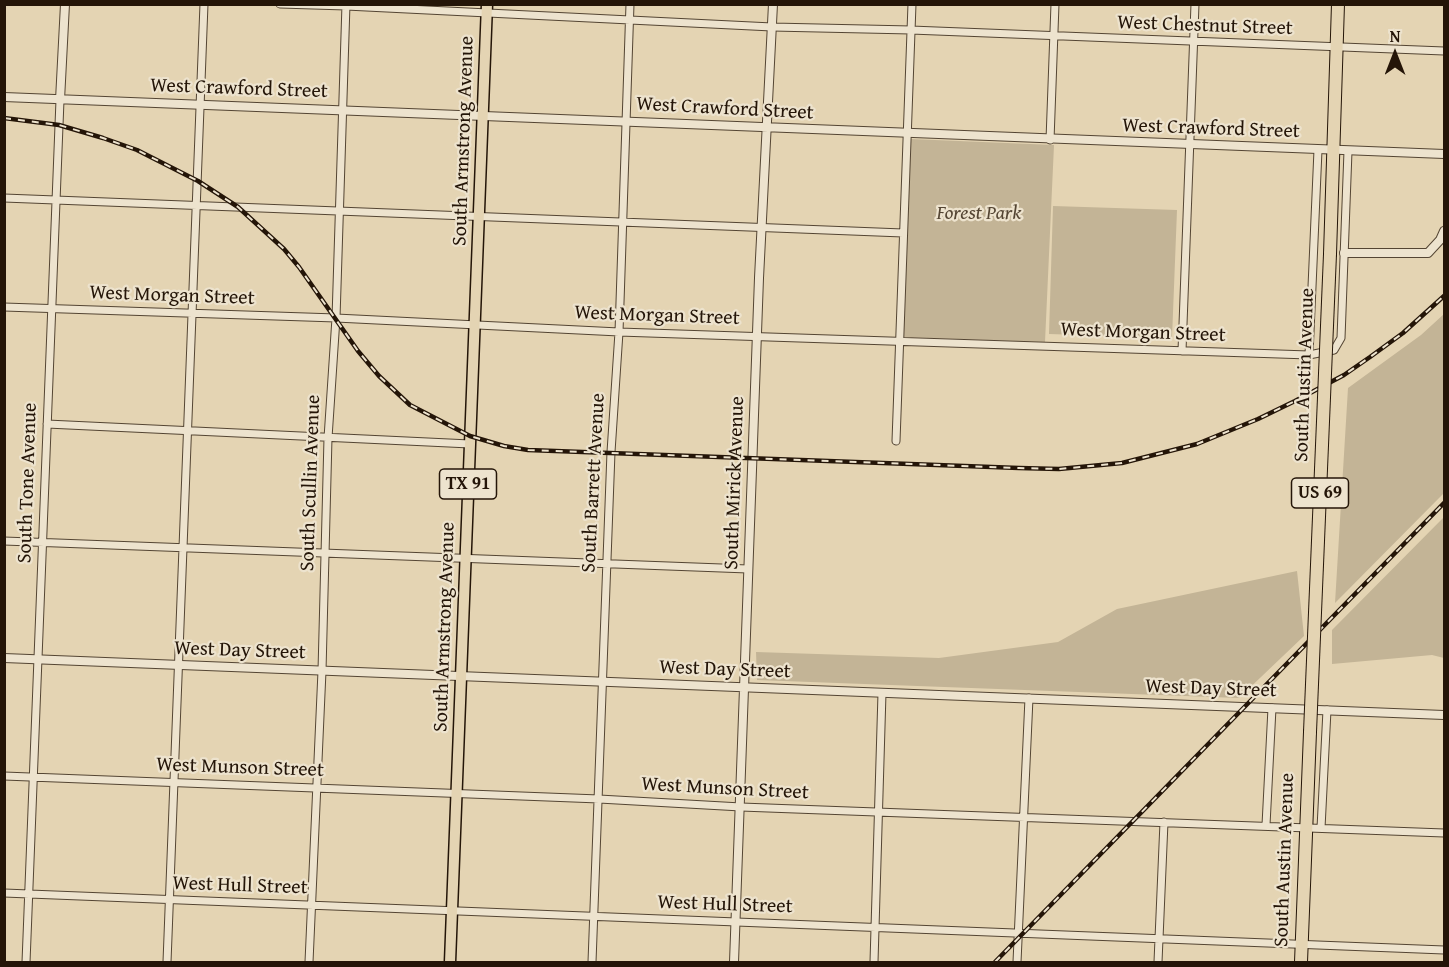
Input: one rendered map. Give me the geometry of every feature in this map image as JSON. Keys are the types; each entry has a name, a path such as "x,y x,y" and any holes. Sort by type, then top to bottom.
{"highway":[{"name":"South Austin Avenue","path":"1301,963 1338,4"}],"main road":[{"name":"South Armstrong Avenue","path":"450,963 487,9"}],"street":[{"name":"South Tone Avenue","path":"26,963 64,4"},
{"path":"167,963 204,4"},
{"name":"West Chestnut Street","path":"280,4 487,9 772,27 911,30 1444,51"},
{"name":"South Barrett Avenue","path":"592,963 611,452 619,332 630,4"},
{"name":"South Mirick Avenue","path":"734,963 757,336 773,4"},
{"path":"896,441 912,4"},
{"path":"1050,140 1055,4"},
{"path":"1182,351 1195,4"},
{"name":"South Scullin Avenue","path":"309,963 322,671 328,438 336,318 346,5"},
{"name":"West Crawford Street","path":"4,97 1444,154"},
{"path":"1309,355 1318,150"},
{"name":"West Morgan Street","path":"4,308 336,318 619,332 1309,355 1334,350 1341,338 1348,151"},
{"path":"4,198 903,233"},
{"path":"1344,253 1428,252 1440,240 1444,231"},
{"path":"47,424 470,444"},
{"path":"4,541 748,569"},
{"name":"West Day Street","path":"4,658 1444,715"},
{"path":"874,963 882,693"},
{"path":"1017,963 1029,698"},
{"path":"1266,825 1272,708"},
{"path":"1321,828 1327,710"},
{"name":"West Munson Street","path":"4,776 599,799 741,807 1444,833"},
{"path":"1158,963 1164,822"},
{"name":"West Hull Street","path":"4,893 1444,950"}],"green space":[{"name":"Forest Park","path":"911,139 1054,145 1045,342 903,337"},
{"path":"1053,206 1177,210 1172,338 1049,334"},
{"path":"1444,314 1444,493 1335,603 1348,388 1421,335"},
{"path":"1444,517 1444,658 1432,655 1332,664 1332,630"},
{"path":"1297,571 1304,636 1239,698 757,680 756,652 939,658 1058,642 1117,609"}],"railway":[{"path":"4,118 59,125 103,138 137,150 198,181 238,207 284,249 358,351 379,376 410,405 470,436 528,450 1059,469 1122,463 1197,444 1295,401 1344,375 1370,357 1403,333 1444,296"},
{"path":"995,962 1444,503"}]}
